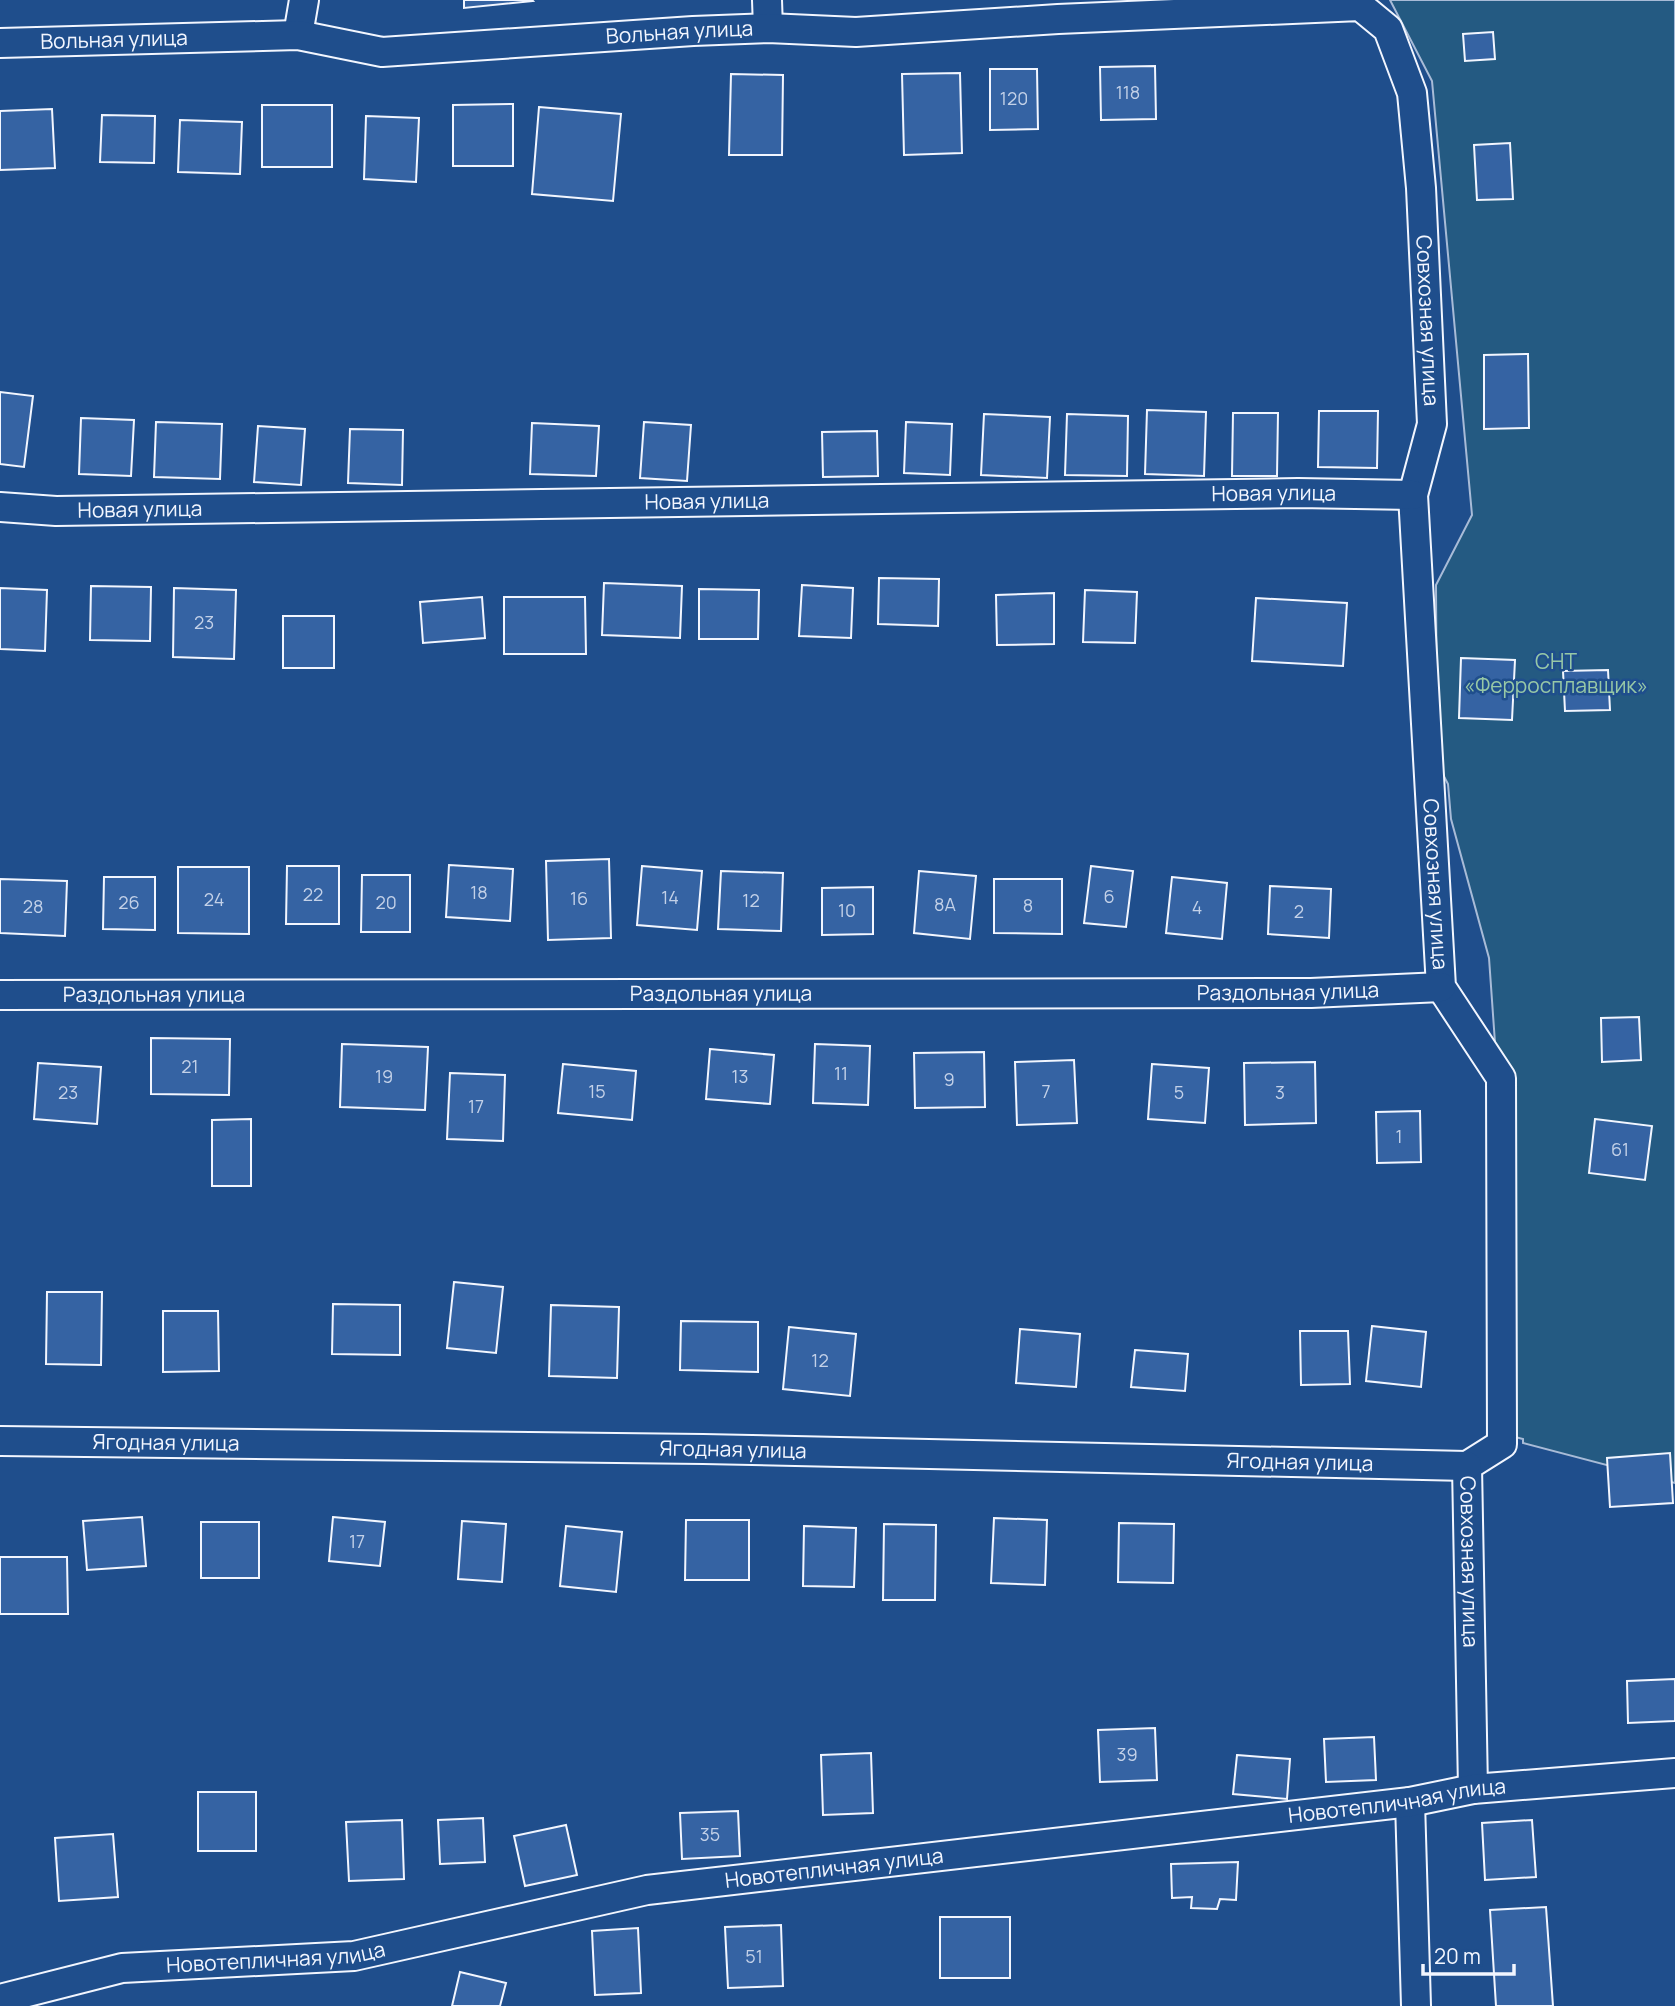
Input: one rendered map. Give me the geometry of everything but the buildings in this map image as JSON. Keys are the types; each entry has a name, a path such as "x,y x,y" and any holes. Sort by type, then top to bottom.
{"street":[{"path":"298,36 304,0"},
{"name":"Вольная улица","path":"0,43 298,36 382,52 693,31 768,14 856,32 1360,6"},
{"name":"Совхозная улица","path":"1360,6 1388,29 1412,93 1421,188 1432,424 1413,495 1441,987 1500,1078 1502,1444 1468,1466 1473,1789"},
{"name":"Новая улица","path":"0,507 56,511 1298,493 1413,495"},
{"name":"Раздольная улица","path":"0,995 1297,993 1441,987"},
{"name":"Ягодная улица","path":"0,1441 703,1449 1468,1466"},
{"name":"Новотепличная улица","path":"0,1999 122,1968 354,1955 647,1890 1410,1801 1473,1789 1675,1773"},
{"path":"1410,1801 1416,2006"}],"green space":[{"name":"СНТ «Ферросплавщик»","path":"1390,0 1675,0 1675,1483 1523,1443 1523,1439 1515,1437 1509,1241 1489,958 1451,819 1448,784 1437,763 1436,585 1472,515 1432,81"}]}
